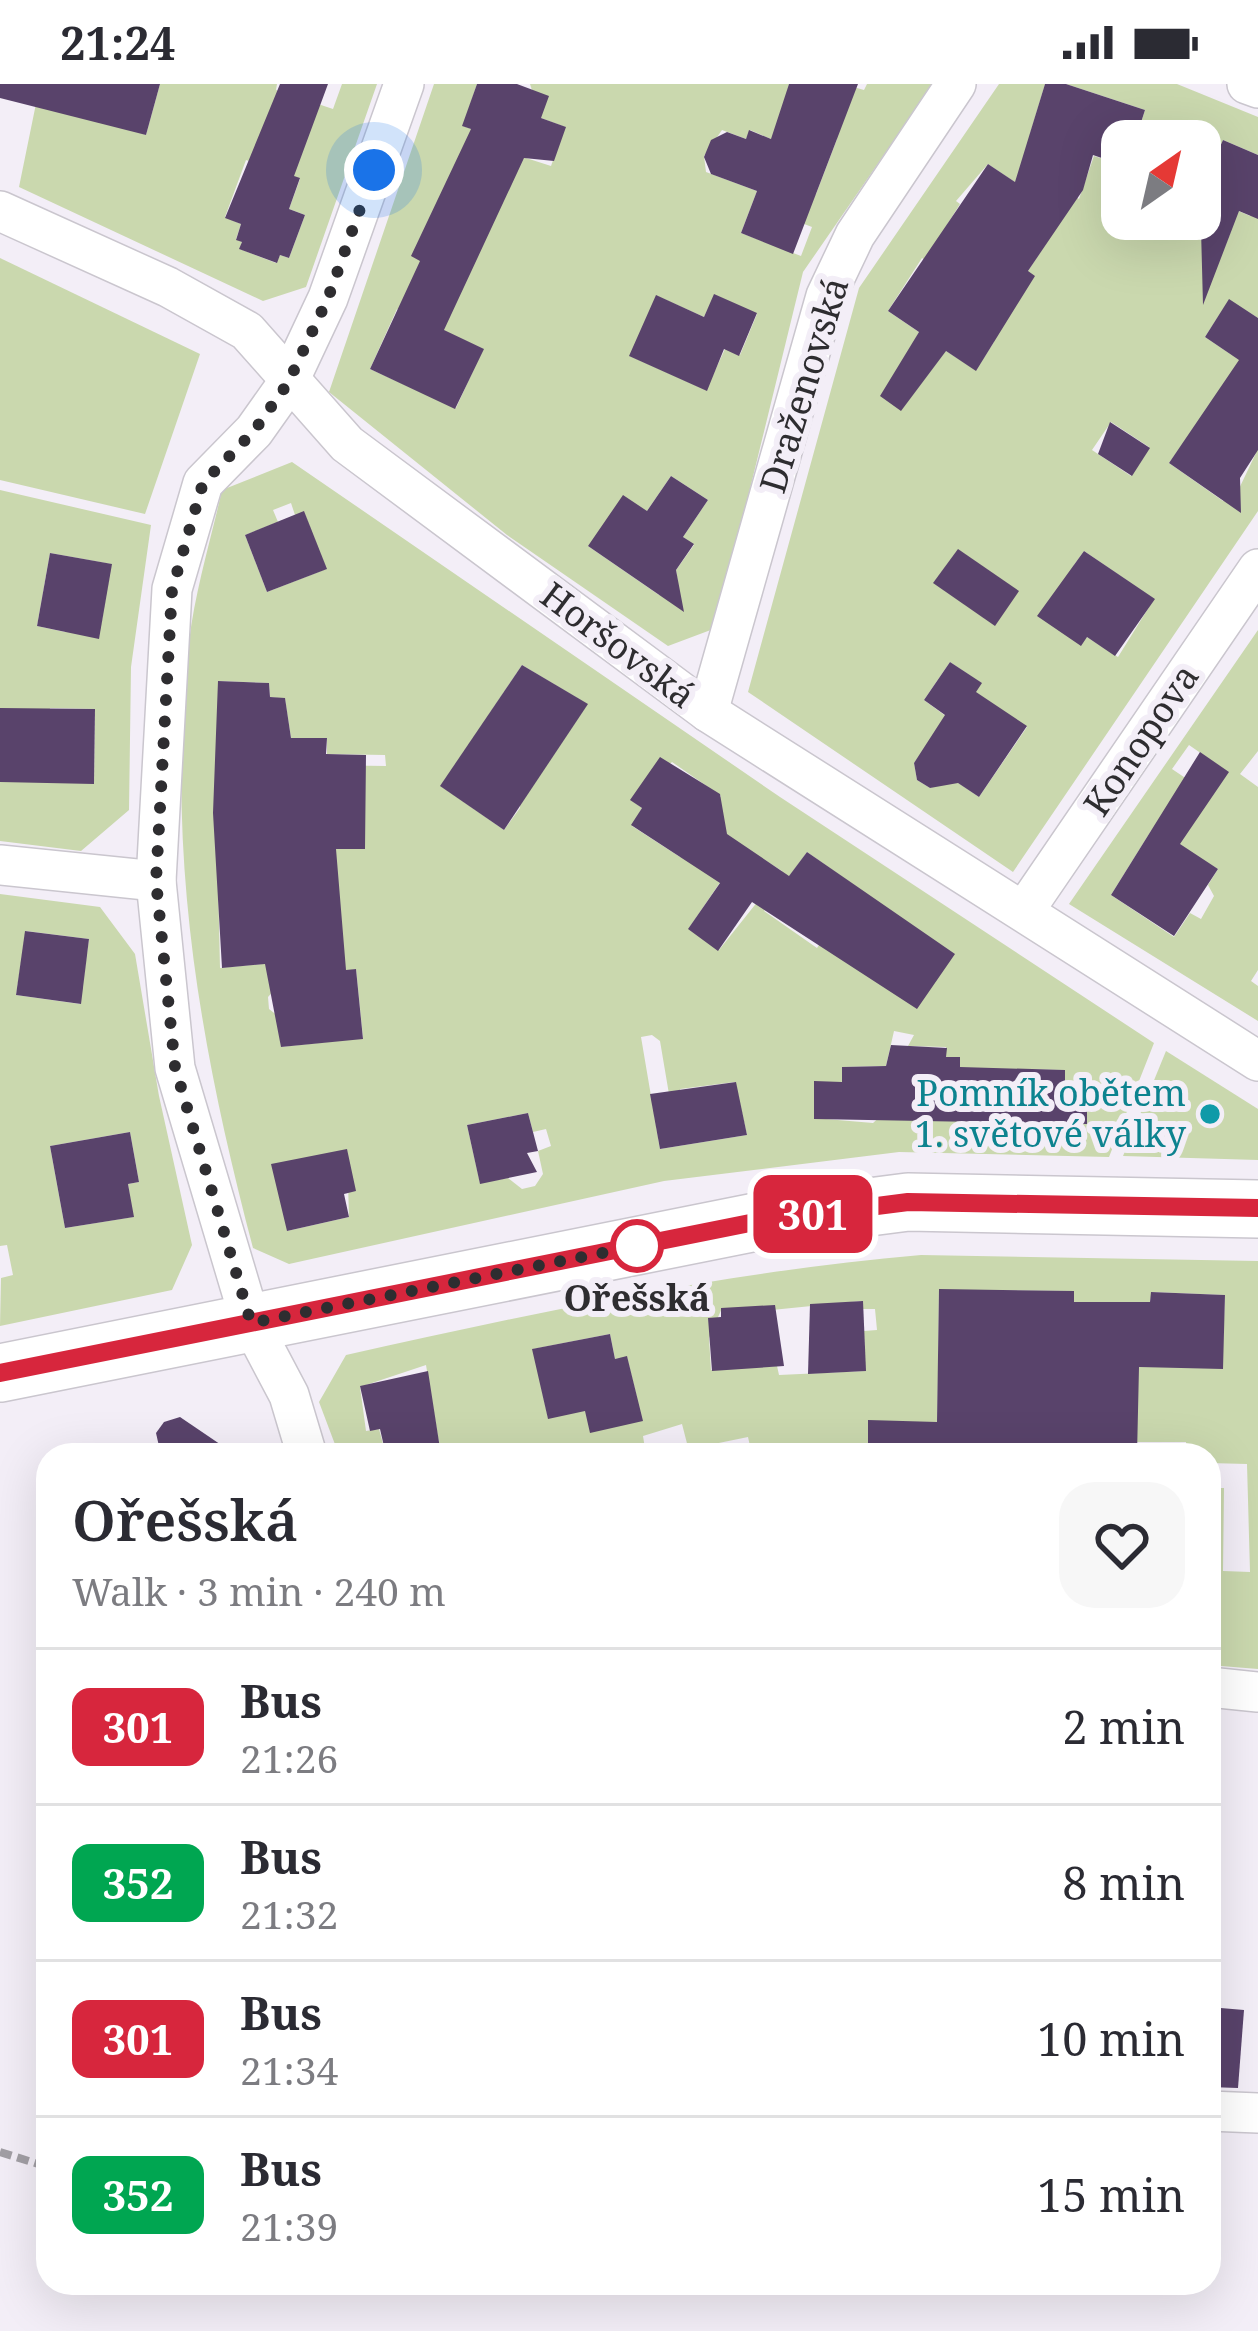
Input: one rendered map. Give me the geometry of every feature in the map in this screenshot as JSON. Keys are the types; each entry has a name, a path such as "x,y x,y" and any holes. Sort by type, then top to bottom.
{"street":[{"path":"304,1443 289,1395 251,1323 175,1067 156,881 172,590 203,483 254,431 288,383 328,298 404,84"},
{"name":"Draženovská","path":"708,712 826,296 856,236 956,84"},
{"path":"1247,84 1258,88"},
{"name":"Horšovská","path":"0,211 128,268 247,331 288,383 347,444 708,712 1258,1060"},
{"name":"Konopova","path":"1024,911 1258,568"},
{"path":"0,865 156,881"},
{"path":"0,1373 760,1221 908,1202 1258,1208"},
{"path":"1221,1689 1258,1692"},
{"path":"1221,2111 1258,2113"}],"path":[{"path":"0,2152 36,2163"}],"green space":[{"path":"40,84 146,135 160,84 277,84 276,90 333,109 342,84 377,84 306,287 263,301 19,187","holes":["246,160 300,179 289,209 305,215 289,258 280,255 276,263 240,249 242,242 236,239 241,224 225,217"]},
{"path":"434,84 477,84 463,126 529,149 526,158 551,166 565,127 541,118 530,84 789,84 787,92 843,84 864,90 867,84 933,84 803,272 716,628 668,646 507,535 329,392","holes":["722,130 746,139 750,130 771,139 770,143 814,130 837,139 816,194 786,217 812,227 801,256 741,233 757,191 706,172 704,156","715,295 757,314 740,355 725,349 706,390 630,356 657,296 704,317","397,309 483,349 456,408 370,369","671,476 708,500 683,537 694,545 676,570 678,583 671,593 659,595 588,546 647,511"]},
{"path":"999,84 1045,84 1030,134 1062,146 1052,179 1079,199 1094,156 1101,158 1101,240 1201,240 1224,249 1231,231 1221,227 1221,203 1250,216 1258,200 1258,318 1229,300 1205,337 1232,355 1257,340 1169,463 1223,501 1236,495 1256,453 1234,437 1258,428 1258,511 1013,872 748,692 859,288","holes":["988,164 1022,187 1043,248 1028,271 945,228 960,204 956,201","922,258 974,294 958,318 994,342 976,370 946,351 914,342 919,332 888,311","1111,422 1149,447 1131,476 1092,450","1084,551 1154,599 1118,657 1087,637 1092,578 1074,565","950,662 981,683 973,695 1027,727 979,797 951,778 930,788 917,780 914,763 947,717 924,700"]},
{"path":"1066,84 1177,84 1258,117 1258,155 1223,140 1221,144 1221,120 1142,120 1145,110"},
{"path":"0,258 200,354 145,514 0,480"},
{"path":"292,462 780,797 1154,1043 1109,1157 899,1152 664,1181 289,1264 253,1248 203,1023 192,948 181,796 189,642 222,490","holes":["291,503 295,515 304,512 326,569 267,592 245,535 278,522 273,510","522,665 587,704 551,758 488,716","219,681 269,683 270,697 285,699 291,738 327,738 327,754 385,755 386,766 315,765 214,812","672,762 721,796 680,857 632,826 642,808 631,800","441,786 520,806 504,830","807,852 858,888 817,948 764,911","763,859 782,871 719,950 689,928 721,881","218,880 262,964 220,968","356,969 363,1038 281,1047 278,1016 269,1009 268,997 276,988","894,1031 914,1035 908,1046 946,1047 946,1057 873,1123 814,1118 815,1082 842,1082 842,1067 886,1066","652,1035 660,1041 671,1106 682,1104 680,1089 735,1082 747,1135 660,1149 641,1037","1011,1069 1064,1070 1065,1086 1087,1088 1086,1124 1010,1123","528,1113 533,1132 546,1129 551,1146 538,1151 543,1174 535,1186 522,1189 508,1178 480,1183 467,1125","347,1150 349,1217 287,1231"]},
{"path":"0,490 151,525 131,667 129,810 81,851 0,841","holes":["50,553 111,564 102,619 69,615 65,632 37,626","50,708 95,709 94,784 49,723"]},
{"path":"1258,630 1258,751 1240,774 1258,787 1258,970 1251,981 1258,986 1258,1021 1069,904","holes":["1189,745 1228,772 1212,796 1172,769","1151,831 1218,869 1208,885 1214,896 1201,919 1190,913 1174,937 1111,895"]},
{"path":"0,894 100,907 135,954 159,1096 192,1245 172,1290 0,1326 1,1278 13,1275 7,1245 0,1246","holes":["26,931 89,939 80,1004 16,995","130,1132 139,1182 128,1184 133,1217 65,1228 50,1146"]},
{"path":"1166,1051 1258,1109 1258,1160 1123,1156"},
{"path":"921,1255 1258,1261 1258,1669 1221,1666 1221,1488 1223,1571 1250,1572 1247,1464 1221,1463 1221,1443 1137,1442 1073,1416 1073,1291 939,1290 937,1443 914,1443 869,1420 868,1443 749,1443 748,1437 687,1443 682,1424 643,1436 644,1443 439,1443 426,1365 360,1387 366,1431 379,1429 383,1443 334,1443 319,1402 346,1355 632,1295","holes":["1152,1292 1225,1295 1222,1369 1150,1302","861,1301 863,1309 875,1309 877,1330 864,1331 865,1371 779,1375 777,1366 711,1370 709,1338 722,1308 762,1311","610,1334 615,1359 627,1357 637,1398 548,1418 533,1349"]}],"building":[{"path":"0,84 160,84 146,135 0,98"},
{"path":"280,84 328,84 294,176 300,178 289,209 305,215 289,258 280,255 277,263 239,249 242,242 236,240 241,224 225,218"},
{"path":"477,84 517,84 549,96 541,118 566,127 554,161 524,158 444,330 484,349 455,409 370,369 420,261 411,256 471,129 462,126"},
{"path":"789,84 858,84 793,254 741,233 757,191 711,174 704,157 711,140 727,132 746,139 749,130 771,139"},
{"path":"1045,84 1066,84 1145,110 1142,120 1101,120 1101,158 1093,155 1083,190 1028,271 1035,276 976,371 946,351 901,411 880,396 919,332 888,311 988,164 1015,182"},
{"path":"1223,140 1258,155 1258,219 1239,211 1203,305 1201,240 1221,240"},
{"path":"714,294 757,313 739,356 724,349 707,391 629,356 656,295 704,317"},
{"path":"1229,299 1258,318 1258,450 1240,478 1241,513 1169,463 1239,360 1205,337"},
{"path":"1110,422 1150,448 1132,476 1098,454"},
{"path":"671,476 708,500 683,537 694,544 676,570 684,612 588,546 623,495 647,511"},
{"path":"304,511 327,569 267,592 245,535"},
{"path":"958,549 1019,591 995,626 933,583"},
{"path":"1084,551 1155,599 1115,656 1087,637 1081,646 1037,616"},
{"path":"50,553 112,564 99,639 37,626"},
{"path":"950,662 982,683 976,692 1027,726 979,797 958,783 930,788 917,780 914,763 945,715 924,700"},
{"path":"522,665 588,704 504,830 440,786"},
{"path":"218,681 269,683 270,697 285,698 291,738 327,738 326,754 366,755 365,849 336,849 346,970 356,969 363,1039 281,1047 265,964 222,968 213,813"},
{"path":"0,708 95,709 94,784 0,782"},
{"path":"1200,752 1229,772 1180,844 1218,869 1174,936 1111,895"},
{"path":"660,757 720,794 727,834 789,876 807,852 955,954 917,1009 752,902 718,951 688,929 720,883 631,825 642,808 630,800"},
{"path":"25,931 89,939 81,1004 16,995"},
{"path":"891,1045 947,1048 946,1057 960,1057 960,1067 1065,1070 1065,1086 1087,1088 1087,1124 814,1119 814,1081 842,1082 842,1067 886,1066"},
{"path":"736,1082 747,1135 660,1149 650,1094"},
{"path":"528,1113 538,1151 527,1153 537,1172 480,1184 467,1125"},
{"path":"130,1132 139,1182 128,1184 134,1217 65,1228 50,1146"},
{"path":"347,1149 356,1191 344,1194 349,1217 287,1231 271,1164"},
{"path":"939,1289 1074,1291 1074,1302 1150,1302 1151,1292 1225,1295 1223,1369 1139,1367 1137,1443 868,1443 868,1420 937,1422"},
{"path":"863,1301 866,1371 808,1374 810,1304"},
{"path":"775,1305 784,1366 712,1371 708,1318 721,1317 721,1308"},
{"path":"610,1334 615,1359 627,1356 643,1421 590,1433 585,1411 548,1419 532,1349"},
{"path":"428,1371 439,1443 383,1443 380,1429 370,1431 360,1386"},
{"path":"180,1417 218,1443 158,1443 156,1433 164,1422"},
{"path":"1221,2008 1244,2010 1238,2088 1221,2087"}],"bus line":[{"name":"301","path":"0,1373 760,1221 908,1202 1258,1208"}],"place":[{"name":"Pomník obětem 1. světové války","path":"1210,1114"},
{"name":"Ořešská","path":"637,1246"}],"route":[{"path":"374,170 328,298 288,383 254,431 203,483 172,590 156,881 175,1067 251,1323 637,1246"}]}
